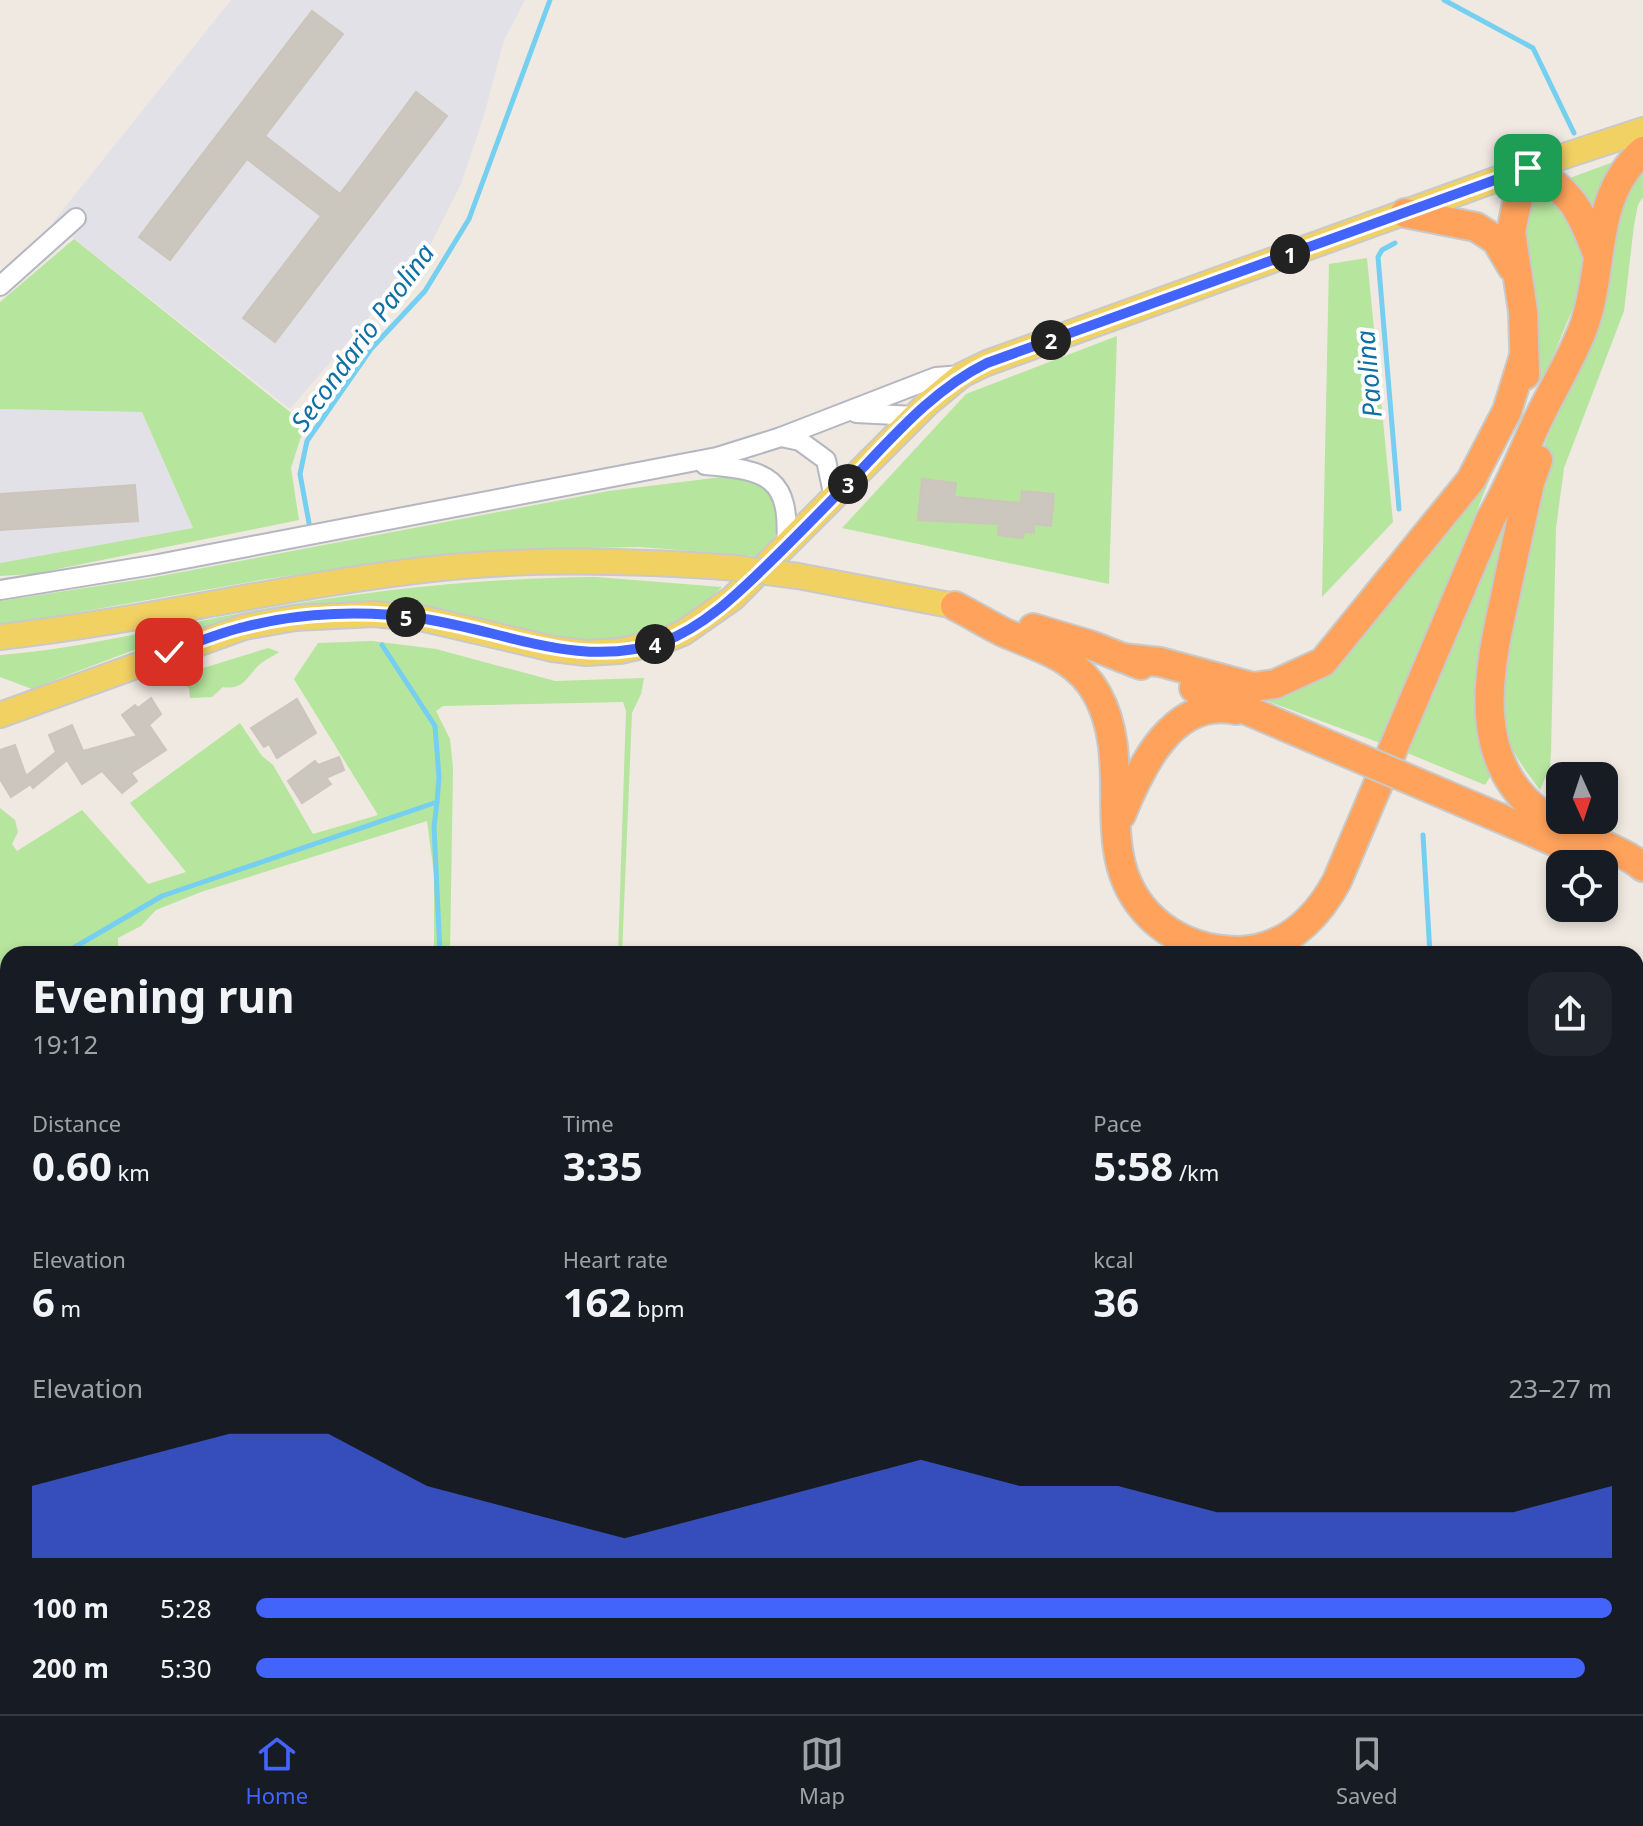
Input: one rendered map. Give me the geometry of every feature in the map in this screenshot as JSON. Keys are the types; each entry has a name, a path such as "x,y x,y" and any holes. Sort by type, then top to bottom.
{"highway":[{"path":"1643,151 1612,190 1603,219 1591,305 1569,361 1530,483 1495,645 1488,702 1495,749 1517,792 1539,812 1643,867"},
{"path":"1268,946 1299,930 1318,912 1337,881 1491,518 1517,428 1525,386 1523,311 1511,232 1528,168 1547,177 1573,199 1584,218 1597,256"},
{"path":"1405,213 1434,216 1476,227 1496,240 1515,270"},
{"path":"1123,658 1160,662 1253,687 1275,684 1323,662 1471,480 1507,411 1524,356"},
{"path":"1491,518 1508,490 1536,423 1569,361"},
{"path":"955,606 1061,657 1096,692 1114,741 1118,857 1128,887 1151,918 1170,933 1198,946"},
{"path":"955,606 1090,645 1123,658 1643,880"},
{"path":"1116,826 1145,762 1172,728 1210,708 1225,707 1260,716"}],"main road":[{"path":"0,715 244,627 295,618 343,615 425,619 553,649 586,653 620,651 661,642 704,619 733,598 915,416 962,375 987,363 1528,168 1643,130"},
{"path":"0,637 131,619 448,567 588,561 736,568 798,576 955,606"}],"street":[{"path":"0,286 76,218"},
{"path":"0,590 153,565 686,463 781,437 936,377 962,375"},
{"path":"842,414 868,412 915,416"},
{"path":"781,437 800,441 826,460 834,498"},
{"path":"686,463 746,468 769,478 787,505 786,546"}],"shaded area":[{"path":"231,0 525,0 504,40 483,119 461,184 429,247 290,409 53,222"},
{"path":"0,409 142,412 193,528 0,563"}],"green space":[{"path":"1619,160 1593,215 1567,179"},
{"path":"1643,165 1643,197 1634,225 1624,311 1564,468 1556,528 1550,762 1546,762 1546,776 1540,790 1508,741 1498,707 1542,451 1573,376 1612,208"},
{"path":"1537,187 1550,193 1579,234 1583,264 1575,303 1540,388 1538,315 1521,239 1527,202"},
{"path":"74,239 305,424 291,468 299,520 33,574 0,576 0,563 193,528 142,412 0,409 0,302"},
{"path":"1367,258 1393,522 1322,597 1329,264"},
{"path":"1117,336 1109,584 842,528 966,394"},
{"path":"738,475 762,482 771,490 779,510 777,531 756,556 640,547 500,550 421,557 267,579 0,626 0,601 150,578 609,491"},
{"path":"1490,478 1383,744 1262,699 1349,646"},
{"path":"1516,487 1510,538 1497,779 1490,777 1485,785 1400,750"},
{"path":"596,577 722,587 689,615 656,631 624,639 591,640 558,636 416,607 333,604 279,610 207,626 136,649 32,689 0,677 0,655 99,641 263,609 429,586"},
{"path":"372,641 436,649 555,681 644,678 632,713 622,946 618,946 626,711 623,702 443,706 436,711 450,739 453,768 450,946 434,946 434,874 427,821 201,892 156,910 141,926 118,938 118,946 0,946 0,808 15,820 18,832 12,844 17,851 82,810 148,884 186,872 130,803 240,723 262,756 273,765 313,834 378,815 294,679 318,643"},
{"path":"268,648 279,652 258,666 243,683 223,687 212,697 190,698 189,688 174,677"}],"building":[{"path":"312,11 343,34 265,136 340,194 416,92 447,116 275,342 243,318 321,216 247,159 170,260 139,237"},
{"path":"922,479 956,483 954,497 1021,503 1022,491 1054,494 1051,526 1034,524 1034,533 1024,532 1023,538 998,535 999,524 918,520"},
{"path":"135,485 138,521 0,530 0,494"},
{"path":"151,698 161,714 149,725 166,750 131,773 137,781 122,793 102,771 82,784 67,760 33,788 28,781 29,785 11,797 0,779 0,750 15,745 26,776 56,752 49,735 72,725 83,751 137,736 122,715"},
{"path":"297,699 316,733 277,758 269,744 264,747 251,728"},
{"path":"339,757 344,770 326,778 331,784 302,803 288,781 315,761 318,765"}],"waterway":[{"name":"Secondario Paolina","path":"309,523 300,474 307,441 371,349 425,291 469,219 550,0"},
{"name":"Paolina","path":"1444,0 1533,48 1574,133"},
{"name":"Paolina","path":"1395,243 1382,250 1378,257 1399,509"},
{"name":"Secondario Paolina","path":"77,946 162,896 437,802 439,777 435,726 382,645"},
{"name":"Secondario Paolina","path":"437,802 434,827 440,946"},
{"name":"Paolina","path":"1423,835 1430,946"}],"route":[{"path":"169,652 244,627 295,618 374,614 425,619 553,649 586,653 620,651 661,642 683,633 733,598 897,433 948,384 962,375 987,363 1528,168"}]}
